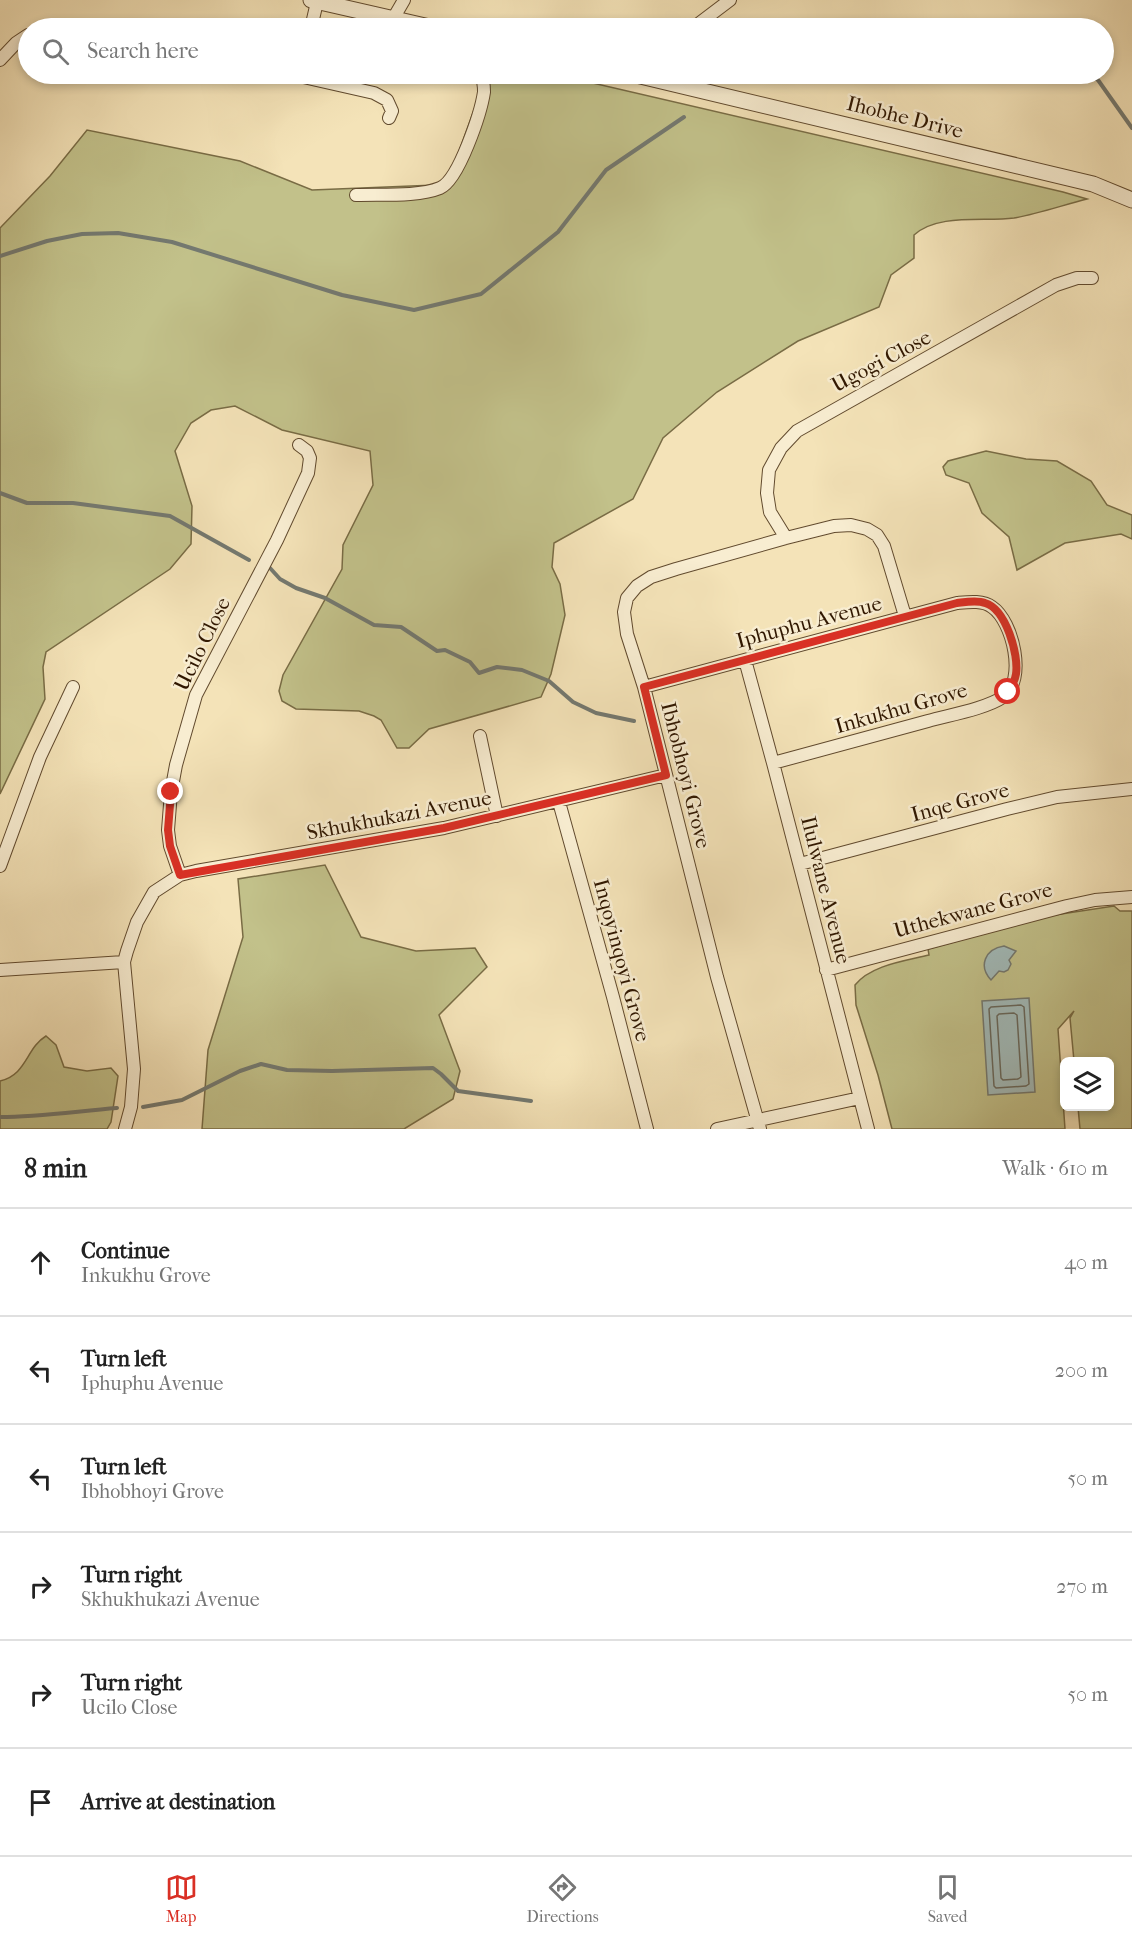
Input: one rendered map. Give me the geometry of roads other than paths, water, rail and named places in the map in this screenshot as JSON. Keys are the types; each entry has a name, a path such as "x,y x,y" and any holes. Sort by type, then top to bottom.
{"street":[{"path":"396,18 404,0"},
{"path":"706,18 730,0"},
{"path":"312,18 314,1 373,18"},
{"path":"0,60 18,41"},
{"path":"338,84 383,97 392,111 389,117"},
{"path":"356,195 426,192 445,186 459,165 474,128 484,92 483,84"},
{"name":"Ihobhe Drive","path":"698,84 1093,184 1132,200"},
{"name":"Ugogi Close","path":"786,538 770,512 767,493 769,470 781,448 797,431 1056,285 1077,278 1092,278"},
{"name":"Ucilo Close","path":"180,875 170,846 168,830 176,765 196,695 278,540 308,472 310,458 307,451 299,445"},
{"name":"Ibhobhoyi Grove","path":"759,1125 717,977 644,687 627,634 624,618 627,598 637,586 675,569 834,526 851,525 867,529 877,535 884,546 905,616"},
{"name":"Iphuphu Avenue","path":"644,687 957,603 986,603"},
{"name":"Inkukhu Grove","path":"773,763 967,711 1003,697 1013,684 1017,662 1003,617 994,607 986,603"},
{"name":"Ilulwane Avenue","path":"745,660 868,1129"},
{"path":"0,866 40,757 74,687"},
{"path":"480,736 497,816"},
{"name":"Skhukhukazi Avenue","path":"124,962 137,922 154,892 180,875 444,828 666,775"},
{"name":"Inqe Grove","path":"800,864 1057,797 1132,789"},
{"name":"Inqoyinqoyi Grove","path":"559,802 613,997 646,1129"},
{"name":"Uthekwane Grove","path":"826,970 848,962 1067,906 1095,900 1132,897"},
{"path":"0,970 124,962 134,1069 131,1107 125,1129"},
{"path":"717,1129 759,1125 860,1098"}],"water":[{"path":"1004,946 1016,951 1009,960 1011,964 1008,970 999,971 991,980 985,969 985,959 992,951"},
{"path":"1029,998 1035,1092 988,1095 982,1001"}],"waterway":[{"path":"1101,84 1132,128"},
{"path":"0,256 47,241 82,234 118,233 172,242 342,295 414,310 481,294 558,232 606,170 684,117"},
{"path":"0,493 27,503 73,503 170,516 249,560"},
{"path":"270,568 280,579 296,588 325,598 374,625 401,627 437,651 445,650 470,662 479,673 497,667 522,670 549,681 573,702 596,713 634,721"},
{"path":"143,1107 182,1100 240,1071 261,1064 287,1070 433,1068 458,1091 531,1101"},
{"path":"0,1117 117,1108"}]}
